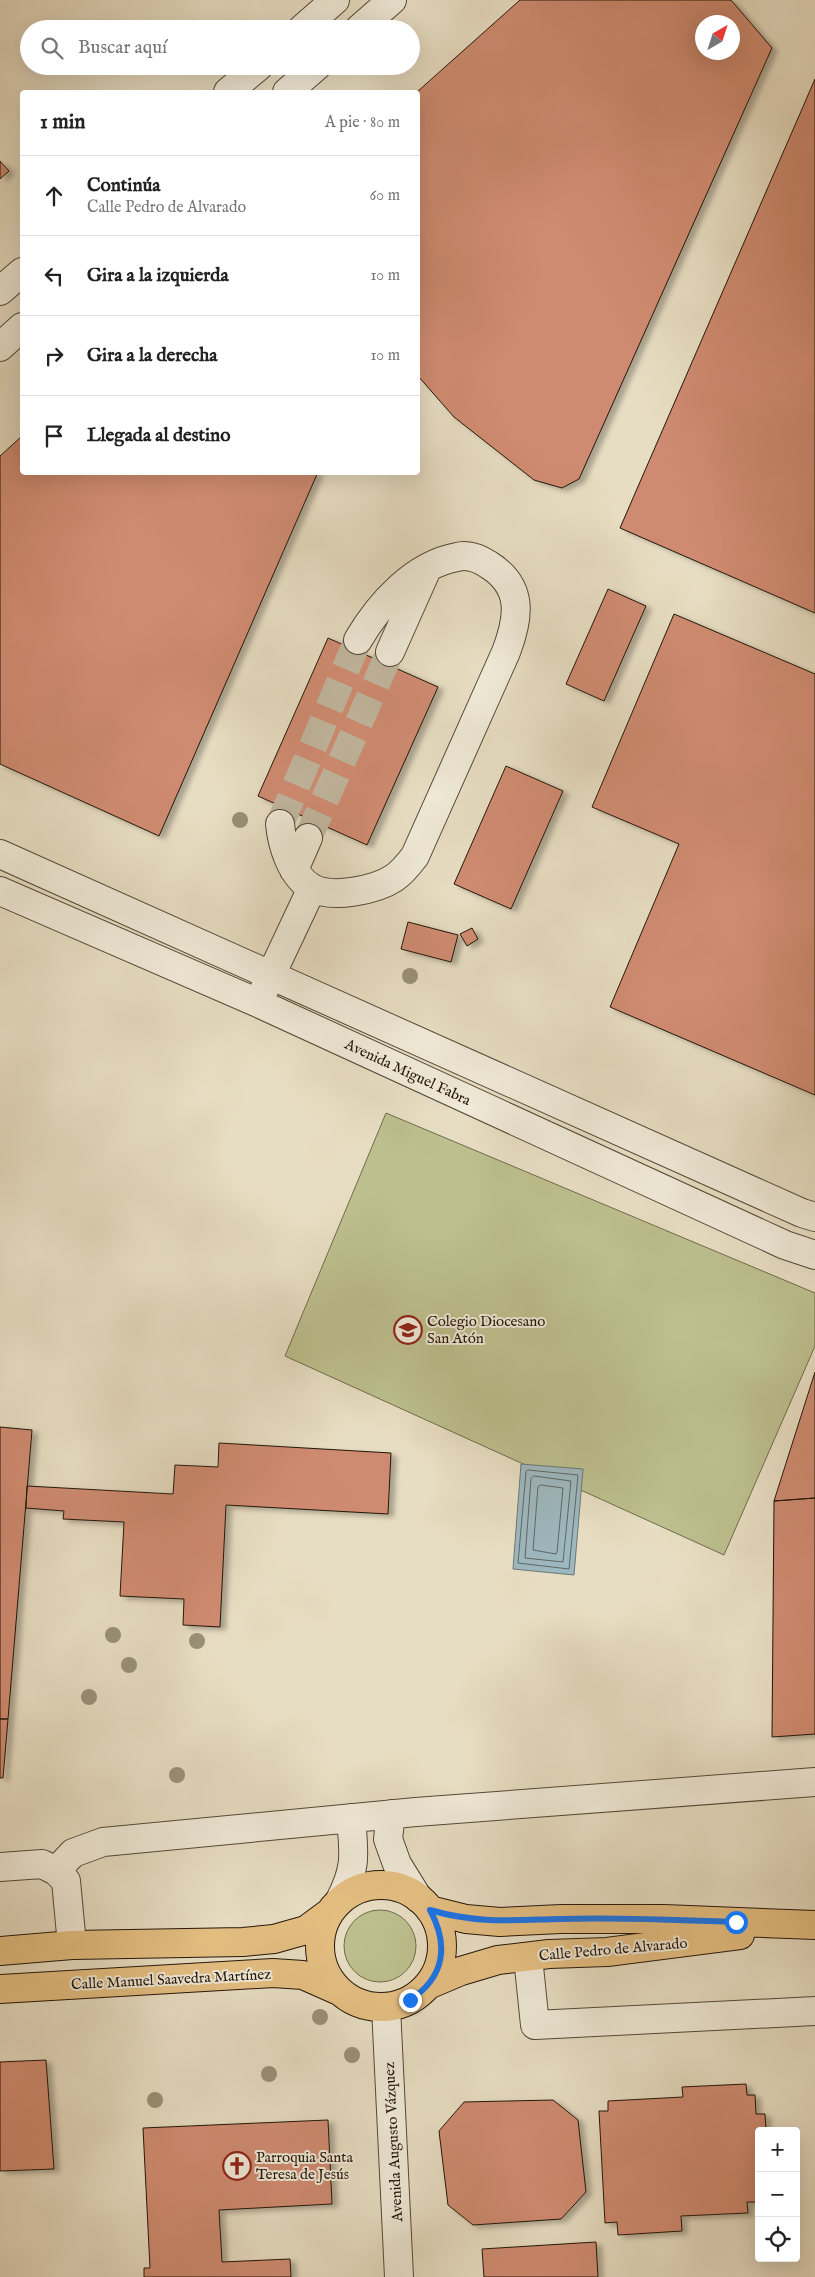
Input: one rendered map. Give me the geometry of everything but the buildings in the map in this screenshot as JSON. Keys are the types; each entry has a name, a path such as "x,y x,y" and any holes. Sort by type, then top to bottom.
{"main road":[{"path":"0,1950 72,1945 243,1942 274,1939 306,1930 335,1906 362,1888 387,1885 403,1890 424,1904 438,1924 442,1940 441,1956 437,1971 428,1985 410,2000 386,2007 366,2006 356,2003 339,1991 328,1978 321,1962 319,1945 322,1928 335,1906"},
{"name":"Calle Pedro de Alvarado","path":"424,1904 455,1917 500,1922 561,1919 655,1919 808,1925"},
{"name":"Calle Pedro de Alvarado","path":"428,1985 461,1971 498,1960 672,1945 808,1925"},
{"name":"Calle Manuel Saavedra Martínez","path":"0,1990 273,1973 303,1975 339,1991"}],"street":[{"path":"312,20 335,0"},
{"path":"369,20 392,0"},
{"path":"230,90 248,75"},
{"path":"289,90 307,75"},
{"path":"0,291 20,274"},
{"path":"0,347 20,329"},
{"path":"280,824 282,839 303,879 334,893 374,888 392,879 405,869 415,856 515,628 516,609 512,588 499,571 479,558 458,556 427,568 394,592 367,625 358,640"},
{"path":"390,652 427,568"},
{"path":"258,1003 272,974 303,879 308,838"},
{"path":"0,854 272,974 802,1213 815,1217"},
{"name":"Avenida Miguel Fabra","path":"0,891 258,1003 785,1245 815,1255"},
{"path":"56,1871 73,1852 103,1842 391,1814 815,1782"},
{"path":"391,1814 388,1839 397,1864 424,1904"},
{"path":"335,1906 350,1879 354,1860 351,1818"},
{"path":"0,1867 42,1864 56,1871 66,1881 72,1945"},
{"path":"528,1957 535,2025 815,2011"},
{"name":"Avenida Augusto Vázquez","path":"386,2007 399,2277"}],"green space":[{"path":"386,1113 815,1293 815,1346 724,1555 285,1356"},
{"path":"380,1910 400,1916 410,1926 416,1946 410,1966 400,1976 380,1982 360,1976 350,1966 344,1946 350,1926 360,1916"}],"water":[{"path":"521,1464 583,1469 574,1575 513,1569"}],"tunnel":[{"path":"280,824 358,640"},
{"path":"308,838 390,652"}],"place":[{"name":"Colegio Diocesano San Atón","path":"408,1330"},
{"name":"Parroquia Santa Teresa de Jesús","path":"237,2166"}],"route":[{"path":"410,2000 420,1994 428,1985 437,1971 441,1956 442,1940 438,1924 430,1910 466,1919 500,1922 561,1919 664,1919 736,1922"}]}
